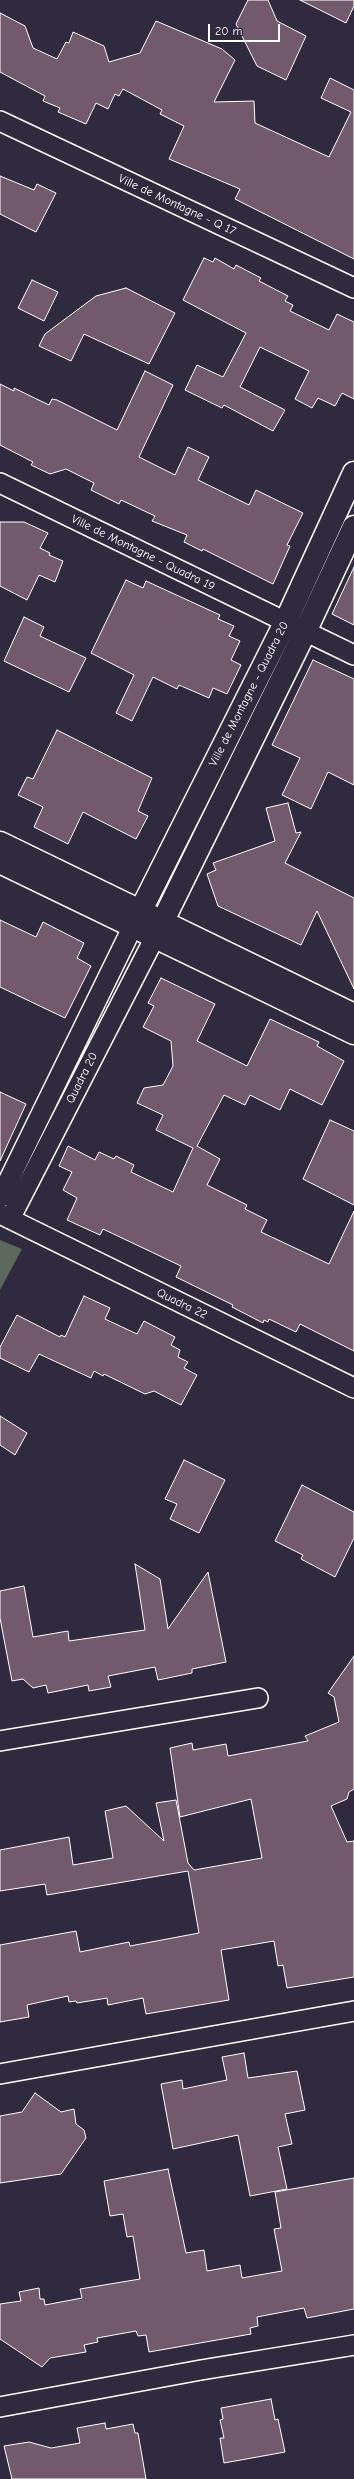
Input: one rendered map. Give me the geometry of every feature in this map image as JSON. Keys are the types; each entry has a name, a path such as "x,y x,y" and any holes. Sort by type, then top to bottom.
{"street":[{"name":"Ville de Montagne - Q 17","path":"0,121 354,288"},
{"name":"Ville de Montagne - Quadra 20","path":"136,919 285,623 354,472"},
{"name":"Ville de Montagne - Quadra 19","path":"0,483 285,623 354,655"},
{"name":"Ville de Montagne - Quadra 20","path":"158,930 305,632 354,527"},
{"path":"0,843 136,919 354,1034"},
{"path":"0,862 136,919"},
{"name":"Quadra 20","path":"0,1198 136,919"},
{"path":"158,930 354,1015"},
{"name":"Quadra 20","path":"5,1217 158,930"},
{"name":"Quadra 22","path":"5,1217 354,1388"},
{"path":"0,1742 258,1698"},
{"path":"0,2074 354,2012"},
{"path":"0,2407 201,2370 354,2346"}],"green space":[{"path":"0,1240 22,1249 0,1290"}],"building":[{"path":"248,0 268,0 277,21 306,36 286,80 257,66 236,24"},
{"path":"300,0 354,0 354,6 346,23"},
{"path":"0,13 25,26 33,48 57,59 66,42 69,43 73,32 104,46 109,62 140,53 156,21 222,49 235,60 214,102 254,101 255,123 329,157 351,112 321,98 330,78 354,90 354,259 235,199 240,189 169,159 184,126 160,114 162,110 123,89 119,96 115,94 108,109 96,103 86,124 58,112 60,108 43,101 45,96 0,72"},
{"path":"0,176 34,190 37,184 56,193 36,232 0,214"},
{"path":"204,258 213,262 215,258 234,269 236,265 261,278 259,281 288,296 285,301 293,305 290,311 329,330 337,314 354,322 354,399 342,393 335,406 318,398 312,408 295,399 309,371 260,347 240,387 285,410 273,431 224,405 222,408 185,390 197,365 223,377 246,333 183,300"},
{"path":"32,280 58,292 44,321 18,308"},
{"path":"126,288 175,313 149,364 84,334 71,361 39,346 45,334 96,296"},
{"path":"145,371 173,385 139,457 175,475 188,447 209,457 198,480 249,505 256,490 303,513 287,545 290,546 273,584 203,549 202,551 184,542 187,535 152,521 155,516 121,500 119,504 91,490 94,483 66,469 50,474 31,465 33,462 0,445 0,384 14,391 14,388 49,405 52,399 57,400 117,430"},
{"path":"0,522 24,522 48,533 40,548 50,553 49,555 63,561 55,582 39,575 27,600 0,586"},
{"path":"354,567 354,625 332,614"},
{"path":"126,580 143,588 146,581 220,615 218,619 234,626 229,636 240,641 231,660 241,665 227,694 213,688 209,698 179,685 177,689 153,677 132,721 116,713 134,675 91,653"},
{"path":"24,617 44,627 40,636 86,658 69,692 4,661"},
{"path":"313,660 354,679 354,785 328,772 311,809 282,795 300,758 272,745"},
{"path":"57,730 152,778 138,811 148,816 136,839 83,812 68,844 34,827 43,807 18,795 27,777 33,779"},
{"path":"288,803 296,833 301,832 285,863 354,898 354,989 317,911 301,945 218,906 207,874 216,870 213,863 275,841 266,808"},
{"path":"0,920 36,937 43,922 84,943 77,958 91,966 65,1018 0,987"},
{"path":"161,978 215,1004 197,1041 247,1066 270,1019 319,1042 317,1046 344,1061 322,1105 290,1089 280,1110 250,1095 245,1105 224,1095 197,1146 220,1159 207,1185 247,1205 245,1209 267,1220 261,1232 329,1264 354,1211 354,1351 300,1324 296,1332 269,1319 268,1322 264,1320 263,1323 232,1307 233,1305 176,1277 181,1266 103,1229 100,1235 67,1220 77,1198 63,1190 72,1172 59,1166 68,1146 95,1160 99,1152 114,1159 116,1156 134,1165 131,1172 173,1192 193,1148 156,1130 163,1115 137,1103 144,1088 163,1085 173,1066 171,1041 143,1027 154,1006 148,1003"},
{"path":"0,1092 26,1104 0,1161"},
{"path":"330,1120 354,1131 354,1205 303,1179"},
{"path":"84,1296 110,1308 105,1319 137,1334 144,1321 175,1337 171,1345 180,1350 178,1357 188,1362 184,1368 197,1375 181,1405 154,1391 145,1394 104,1374 103,1376 94,1371 91,1378 39,1354 29,1372 0,1358 0,1347 17,1315 60,1337 61,1335 65,1337"},
{"path":"0,1416 27,1433 15,1455 0,1445"},
{"path":"184,1460 225,1480 199,1533 170,1519 177,1504 165,1499"},
{"path":"302,1485 354,1512 354,1538 335,1577 301,1559 303,1555 275,1541"},
{"path":"135,1564 160,1579 168,1629 208,1572 226,1662 192,1669 192,1673 158,1680 155,1667 108,1676 111,1687 89,1691 88,1685 48,1693 46,1685 33,1688 23,1679 12,1681 0,1618 0,1591 24,1586 33,1637 68,1631 69,1641 145,1630"},
{"path":"354,1656 354,1789 349,1792 347,1799 331,1806 347,1842 354,1841 354,1977 287,1988 283,1965 278,1966 274,1941 221,1950 229,2000 146,2014 143,1998 108,2005 107,1998 77,2003 76,2001 69,2002 68,1996 27,2005 29,2017 0,2022 0,1945 76,1931 80,1952 129,1942 130,1946 199,1933 188,1871 47,1895 45,1884 0,1891 0,1850 69,1837 73,1865 113,1858 105,1811 126,1806 164,1841 156,1803 176,1800 188,1863 194,1870 262,1858 251,1799 180,1817 170,1748 192,1743 193,1750 226,1744 228,1756 308,1741 305,1736 339,1722 334,1697 328,1693"},
{"path":"244,2053 248,2078 297,2071 305,2110 285,2114 292,2144 278,2147 287,2189 250,2196 238,2135 173,2149 161,2084 182,2080 183,2089 227,2080 222,2057"},
{"path":"35,2093 61,2112 74,2109 76,2124 84,2130 86,2138 61,2174 0,2183 0,2116 22,2112"},
{"path":"168,2169 186,2253 204,2250 207,2271 240,2265 242,2278 282,2271 274,2229 281,2228 275,2192 354,2178 354,2309 307,2318 304,2308 257,2317 258,2326 250,2328 251,2334 149,2352 146,2335 138,2336 136,2331 97,2338 98,2342 84,2345 86,2352 50,2358 42,2367 0,2339 0,2304 21,2301 19,2292 39,2288 40,2299 44,2299 45,2305 82,2298 80,2289 140,2279 133,2236 127,2237 123,2214 110,2216 104,2181"},
{"path":"271,2399 275,2420 278,2419 285,2452 224,2463 220,2438 224,2438 220,2420 223,2419 221,2408"},
{"path":"105,2423 106,2429 133,2424 135,2433 138,2433 146,2479 12,2479 4,2446 29,2442 51,2448 80,2443 77,2428"}]}
